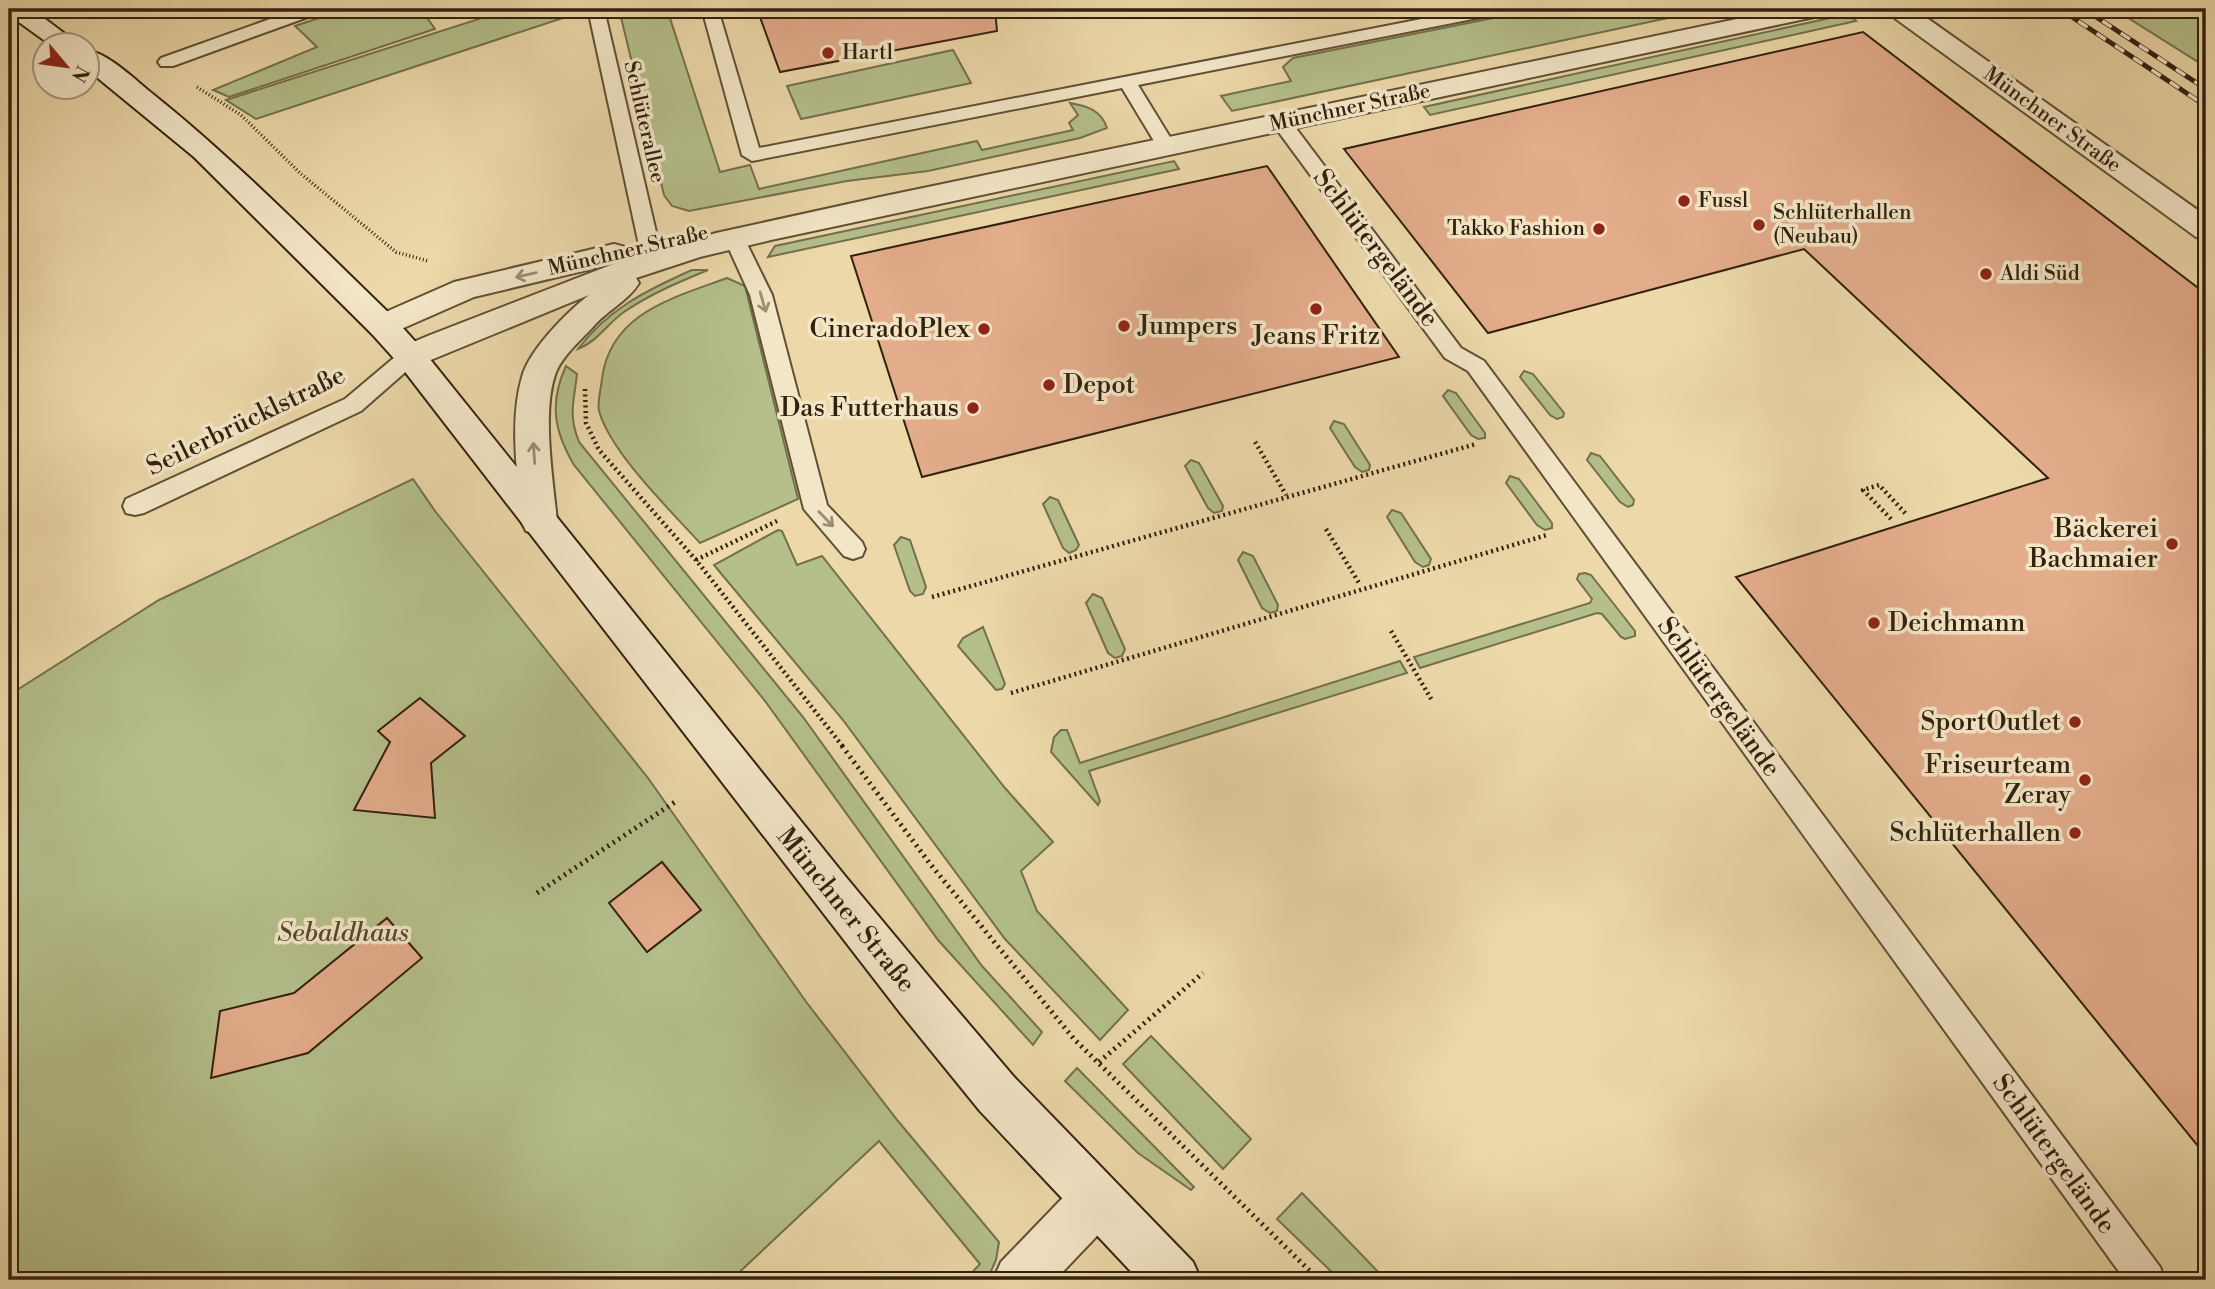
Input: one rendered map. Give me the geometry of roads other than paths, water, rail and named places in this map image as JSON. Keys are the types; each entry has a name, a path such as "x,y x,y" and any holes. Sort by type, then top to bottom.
{"street":[{"path":"16,9 49,32"},
{"name":"Münchner Straße","path":"383,326 465,289 657,252 735,240 880,206 1282,123 1675,37 1819,9"},
{"name":"Münchner Straße","path":"1898,9 2206,230"},
{"name":"Münchner Straße","path":"102,68 207,155 383,326 410,356 918,999 997,1094 1175,1280"},
{"name":"Münchner Straße","path":"410,356 657,252 839,203 880,206"},
{"name":"Münchner Straße","path":"540,521 532,426 538,376 546,360 588,312 657,252"},
{"path":"1019,1280 1096,1200"}],"lane":[{"path":"167,62 313,9"},
{"name":"Schlüterallee","path":"596,9 657,252"},
{"path":"710,9 751,155 1498,9"},
{"path":"1127,81 1167,147"},
{"name":"Schlütergelände","path":"1282,123 1453,353 1476,366 2147,1280"},
{"path":"735,240 761,295 816,509 853,550"},
{"name":"Seilerbrücklstraße","path":"135,506 353,405 410,356"}],"railway":[{"path":"2060,9 2206,106"},
{"path":"2084,9 2206,89"}],"place":[{"name":"Hartl","path":"828,53"},
{"name":"Fussl","path":"1684,201"},
{"name":"Schlüterhallen (Neubau)","path":"1759,225"},
{"name":"Takko Fashion","path":"1599,229"},
{"name":"Aldi Süd","path":"1986,274"},
{"name":"Jeans Fritz","path":"1316,309"},
{"name":"Jumpers","path":"1124,326"},
{"name":"CineradoPlex","path":"984,329"},
{"name":"Depot","path":"1049,385"},
{"name":"Das Futterhaus","path":"973,408"},
{"name":"Bäckerei Bachmaier","path":"2172,544"},
{"name":"Deichmann","path":"1874,623"},
{"name":"SportOutlet","path":"2075,722"},
{"name":"Friseurteam Zeray","path":"2085,780"},
{"name":"Schlüterhallen","path":"2075,833"}],"park label":[{"name":"Sebaldhaus","path":"343,933"}]}
